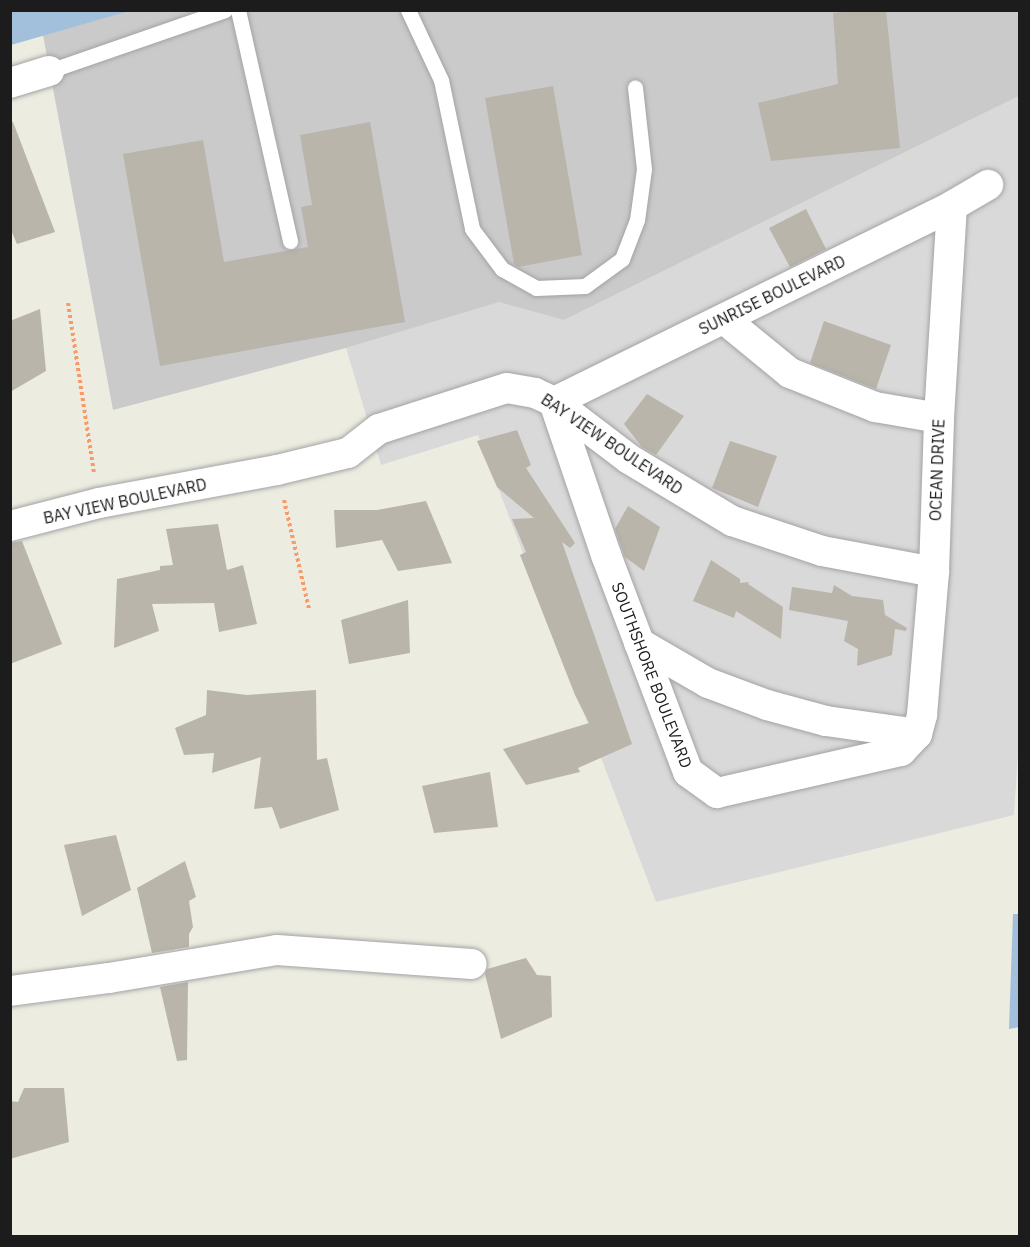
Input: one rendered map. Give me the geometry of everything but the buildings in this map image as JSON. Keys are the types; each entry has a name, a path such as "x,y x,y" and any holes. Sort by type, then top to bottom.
{"street":[{"path":"10,83 49,71"},
{"name":"SUNRISE BOULEVARD","path":"554,402 952,206 988,185"},
{"name":"OCEAN DRIVE","path":"917,734 922,716 934,572 939,418 952,206"},
{"path":"724,319 790,373 875,407 939,418"},
{"name":"BAY VIEW BOULEVARD","path":"10,526 99,503 277,470 348,453 379,429 507,388 535,393 554,402 629,459 732,521 822,551 934,572"},
{"name":"SOUTHSHORE BOULEVARD","path":"554,402 592,514 688,772 717,793 901,751 917,734"},
{"name":"SOUTHSHORE BOULEVARD","path":"592,514 589,499 592,483 601,470 614,461 629,459"},
{"path":"639,643 708,683 767,705 826,721 917,734"},
{"path":"10,991 109,978 277,950 471,964"}],"lane":[{"path":"49,71 225,10"},
{"path":"238,10 290,241"},
{"path":"408,10 441,80 472,229 502,268 536,288 585,286 622,259 637,220 644,169 635,87"}],"path":[{"path":"68,303 99,503"},
{"path":"277,470 309,609"}],"shaded area":[{"path":"129,10 1019,11 1019,96 564,320 499,302 346,348 113,410 43,35"},
{"path":"1019,96 1020,725 1014,815 656,902 478,435 381,465 346,348 499,301 564,320"}],"water":[{"path":"11,10 129,10 129,11 11,45"},
{"path":"1013,914 1019,914 1020,1027 1009,1029"}]}
